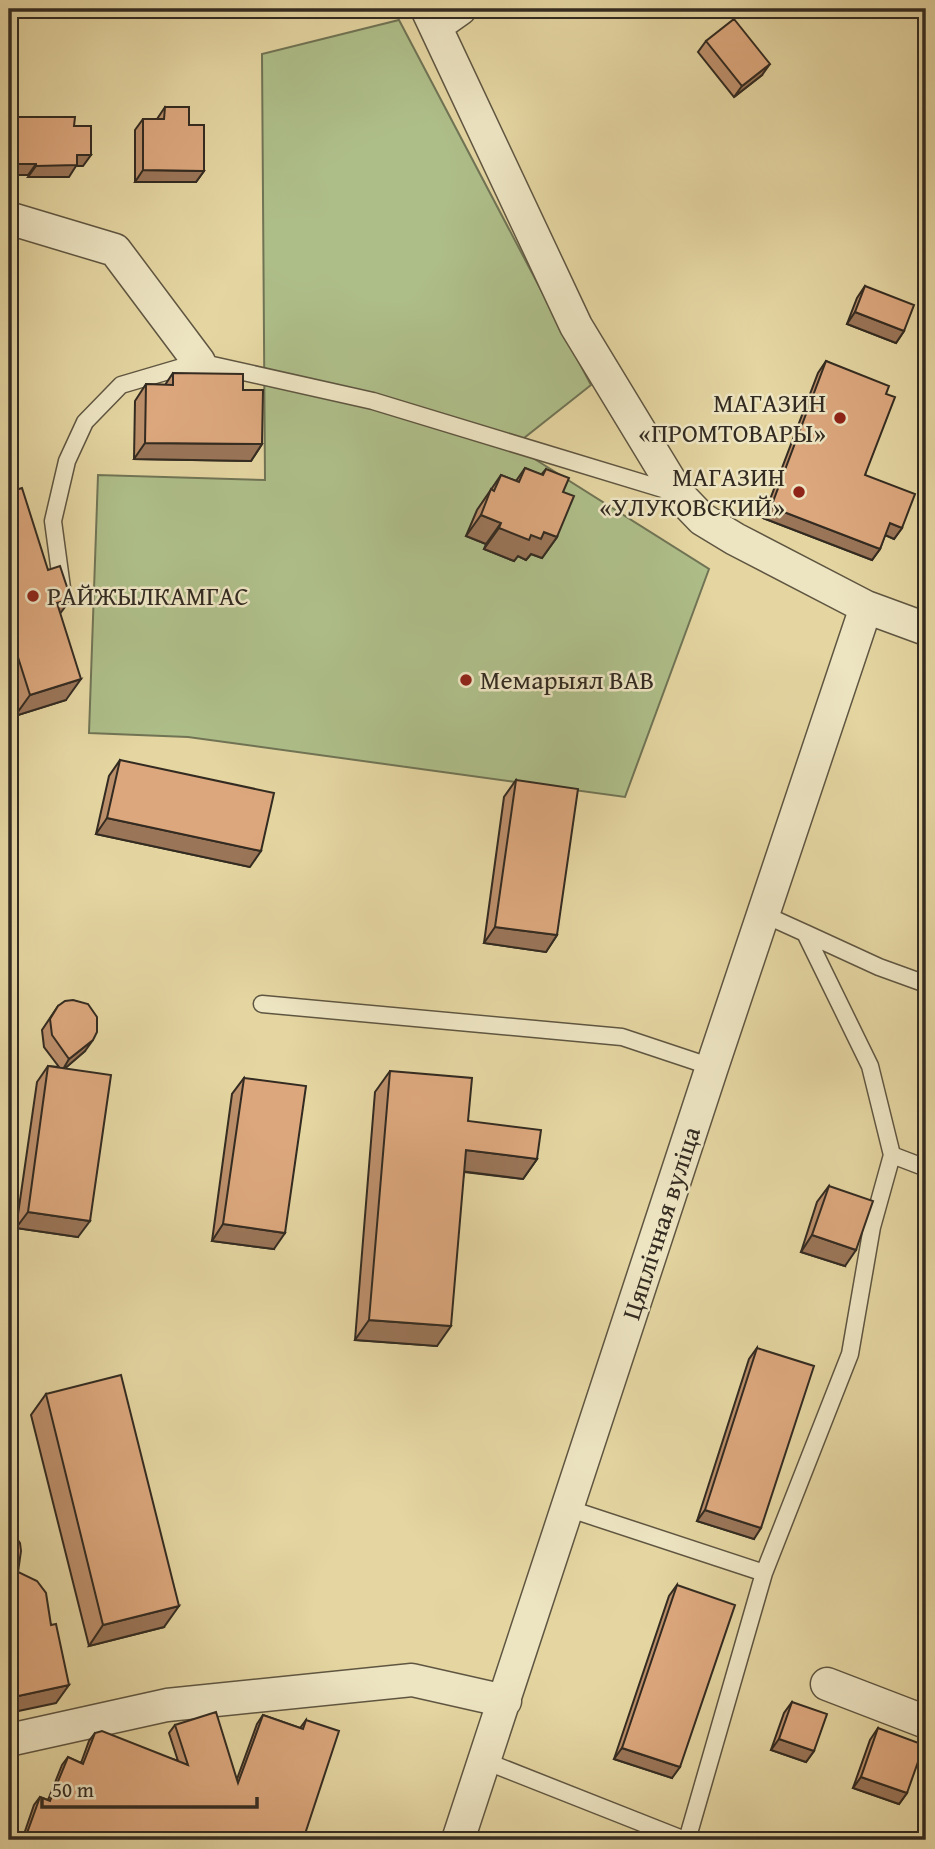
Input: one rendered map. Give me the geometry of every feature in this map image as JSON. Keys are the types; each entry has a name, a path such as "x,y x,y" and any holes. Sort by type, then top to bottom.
{"street":[{"path":"441,14 576,326 678,494 702,519 724,532 866,607 926,629"},
{"path":"9,220 115,250 198,362"},
{"name":"Цяплічная вуліца","path":"458,1840 866,607"},
{"path":"9,1740 167,1705 412,1680 505,1701"},
{"path":"827,1684 926,1722"}],"lane":[{"path":"64,605 53,521 67,461 85,422 121,384 198,362 373,401 678,494"},
{"path":"763,914 879,967 926,984"},
{"path":"485,1761 686,1840 764,1573 849,1354 872,1227 892,1154 870,1066 805,933"},
{"path":"262,1004 622,1037 712,1067"},
{"path":"892,1154 926,1168"},
{"path":"567,1508 764,1573"}],"green space":[{"path":"399,20 591,385 514,446 709,569 625,797 188,737 89,733 98,475 265,480 262,54"}],"building":[{"path":"734,19 770,64 742,86 706,41"},
{"path":"165,107 189,107 189,125 204,125 204,171 143,170 143,119 164,119"},
{"path":"9,117 75,117 74,126 91,126 91,155 77,155 77,165 9,164"},
{"path":"9,252 18,253 13,300 9,299"},
{"path":"865,286 914,305 904,331 855,312"},
{"path":"826,361 889,386 886,394 895,397 865,475 915,494 902,528 890,523 880,549 771,507"},
{"path":"173,373 243,374 243,390 263,390 262,444 145,443 146,384 173,385"},
{"path":"525,468 543,475 546,469 569,478 563,492 574,496 557,537 544,532 541,539 531,535 529,540 499,528 501,523 481,515 491,489 494,491 501,475 519,482"},
{"path":"22,488 48,570 60,566 71,599 57,603 81,679 30,695 9,629 9,492"},
{"path":"120,760 274,793 261,851 107,818"},
{"path":"516,780 578,789 557,935 495,927"},
{"path":"73,1000 88,1004 97,1017 97,1032 93,1040 69,1059 52,1035 50,1019 58,1006"},
{"path":"48,1066 111,1075 90,1221 28,1212"},
{"path":"390,1071 472,1078 468,1121 541,1130 537,1159 466,1150 451,1326 369,1320"},
{"path":"244,1078 306,1086 285,1233 223,1224"},
{"path":"829,1186 873,1201 856,1250 812,1235"},
{"path":"757,1348 814,1366 761,1528 705,1510"},
{"path":"121,1375 179,1606 103,1625 46,1394"},
{"path":"9,1529 20,1543 18,1572 37,1581 46,1593 51,1625 56,1624 69,1685 9,1698"},
{"path":"677,1585 735,1605 680,1767 622,1748"},
{"path":"792,1702 827,1714 814,1751 779,1739"},
{"path":"216,1712 238,1783 263,1715 303,1729 306,1720 339,1731 303,1840 35,1840 36,1836 27,1833 40,1797 50,1801 68,1757 83,1764 95,1733 102,1731 188,1765 175,1725"},
{"path":"878,1728 924,1745 907,1793 861,1777"}],"place":[{"name":"МАГАЗИН «ПРОМТОВАРЫ»","path":"840,418"},
{"name":"МАГАЗИН «УЛУКОВСКИЙ»","path":"799,492"},
{"name":"РАЙЖЫЛКАМГАС","path":"33,596"},
{"name":"Мемарыял ВАВ","path":"466,680"}]}
